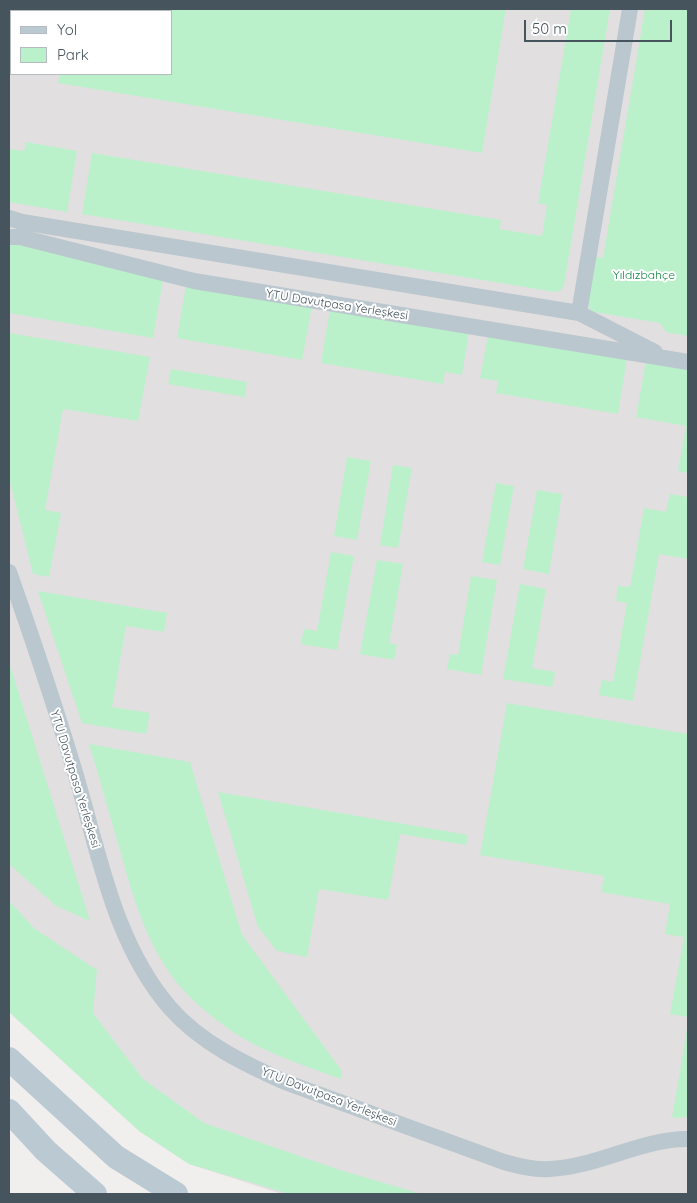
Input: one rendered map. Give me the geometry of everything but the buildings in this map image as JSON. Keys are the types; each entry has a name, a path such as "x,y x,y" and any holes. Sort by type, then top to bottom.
{"street":[{"path":"579,313 630,9"},
{"name":"YTU Davutpasa Yerleşkesi","path":"9,218 22,222 579,313 668,359"},
{"name":"YTU Davutpasa Yerleşkesi","path":"9,237 20,237 194,281 688,362"},
{"name":"YTU Davutpasa Yerleşkesi","path":"9,561 10,575 74,768 120,924 135,958 152,986 172,1010 198,1033 225,1052 285,1082 504,1162 526,1168 548,1170 570,1167 654,1143 688,1138"},
{"path":"9,1059 116,1157 176,1194"},
{"path":"9,1111 46,1151 95,1194"}],"shaded area":[{"path":"9,9 688,9 688,1194 282,1194 189,1164 139,1131 9,1012"}],"green space":[{"path":"506,9 482,153 58,83 60,75 172,75 172,10 71,10"},
{"path":"571,9 610,9 564,285 561,290 555,292 82,214 92,153 501,220 500,229 542,236 547,205 538,203"},
{"name":"Yıldızbahçe","path":"645,9 688,9 688,336 666,332 660,323 594,312 590,309 588,303 596,257 603,258"},
{"path":"26,142 77,151 67,212 9,202 9,149 24,151"},
{"path":"9,242 163,280 153,338 9,313"},
{"path":"186,285 312,306 302,360 177,338"},
{"path":"330,309 469,332 462,375 445,372 443,384 321,363"},
{"path":"9,333 150,357 138,421 63,409 45,510 61,513 49,577 33,574 9,478"},
{"path":"488,335 627,358 618,414 496,393 498,381 480,378"},
{"path":"646,361 688,368 688,473 678,471 686,426 636,417"},
{"path":"171,369 247,382 245,397 168,384"},
{"path":"347,457 371,461 357,540 334,536"},
{"path":"393,465 412,468 398,548 380,545"},
{"path":"496,483 514,486 500,565 482,562"},
{"path":"537,490 562,494 549,574 523,569"},
{"path":"670,494 688,497 688,559 659,554 633,701 599,695 602,680 613,682 627,603 616,601 618,586 630,587 644,508 666,512"},
{"path":"331,552 354,556 337,650 301,644 304,629 317,631"},
{"path":"377,560 403,564 389,643 397,645 394,660 360,654"},
{"path":"471,576 497,580 481,675 447,669 450,654 458,655"},
{"path":"520,584 546,589 532,668 555,672 552,687 503,679"},
{"path":"38,591 167,613 164,632 126,626 112,707 150,713 146,734 82,723"},
{"path":"9,662 90,921 56,906 9,864"},
{"path":"507,703 688,734 688,1017 670,1014 684,937 665,934 670,904 601,892 604,876 480,855"},
{"path":"89,744 190,762 242,935 342,1071 341,1079 274,1054 236,1034 200,1006 175,981 145,928 125,869"},
{"path":"218,792 468,835 466,845 400,834 388,900 319,889 307,957 277,951 258,927"},
{"path":"9,901 35,929 97,970 93,1013 143,1079 204,1123 340,1170 421,1194 290,1194 189,1164 139,1131 9,1012"},
{"path":"688,1023 688,1117 672,1118"}]}
